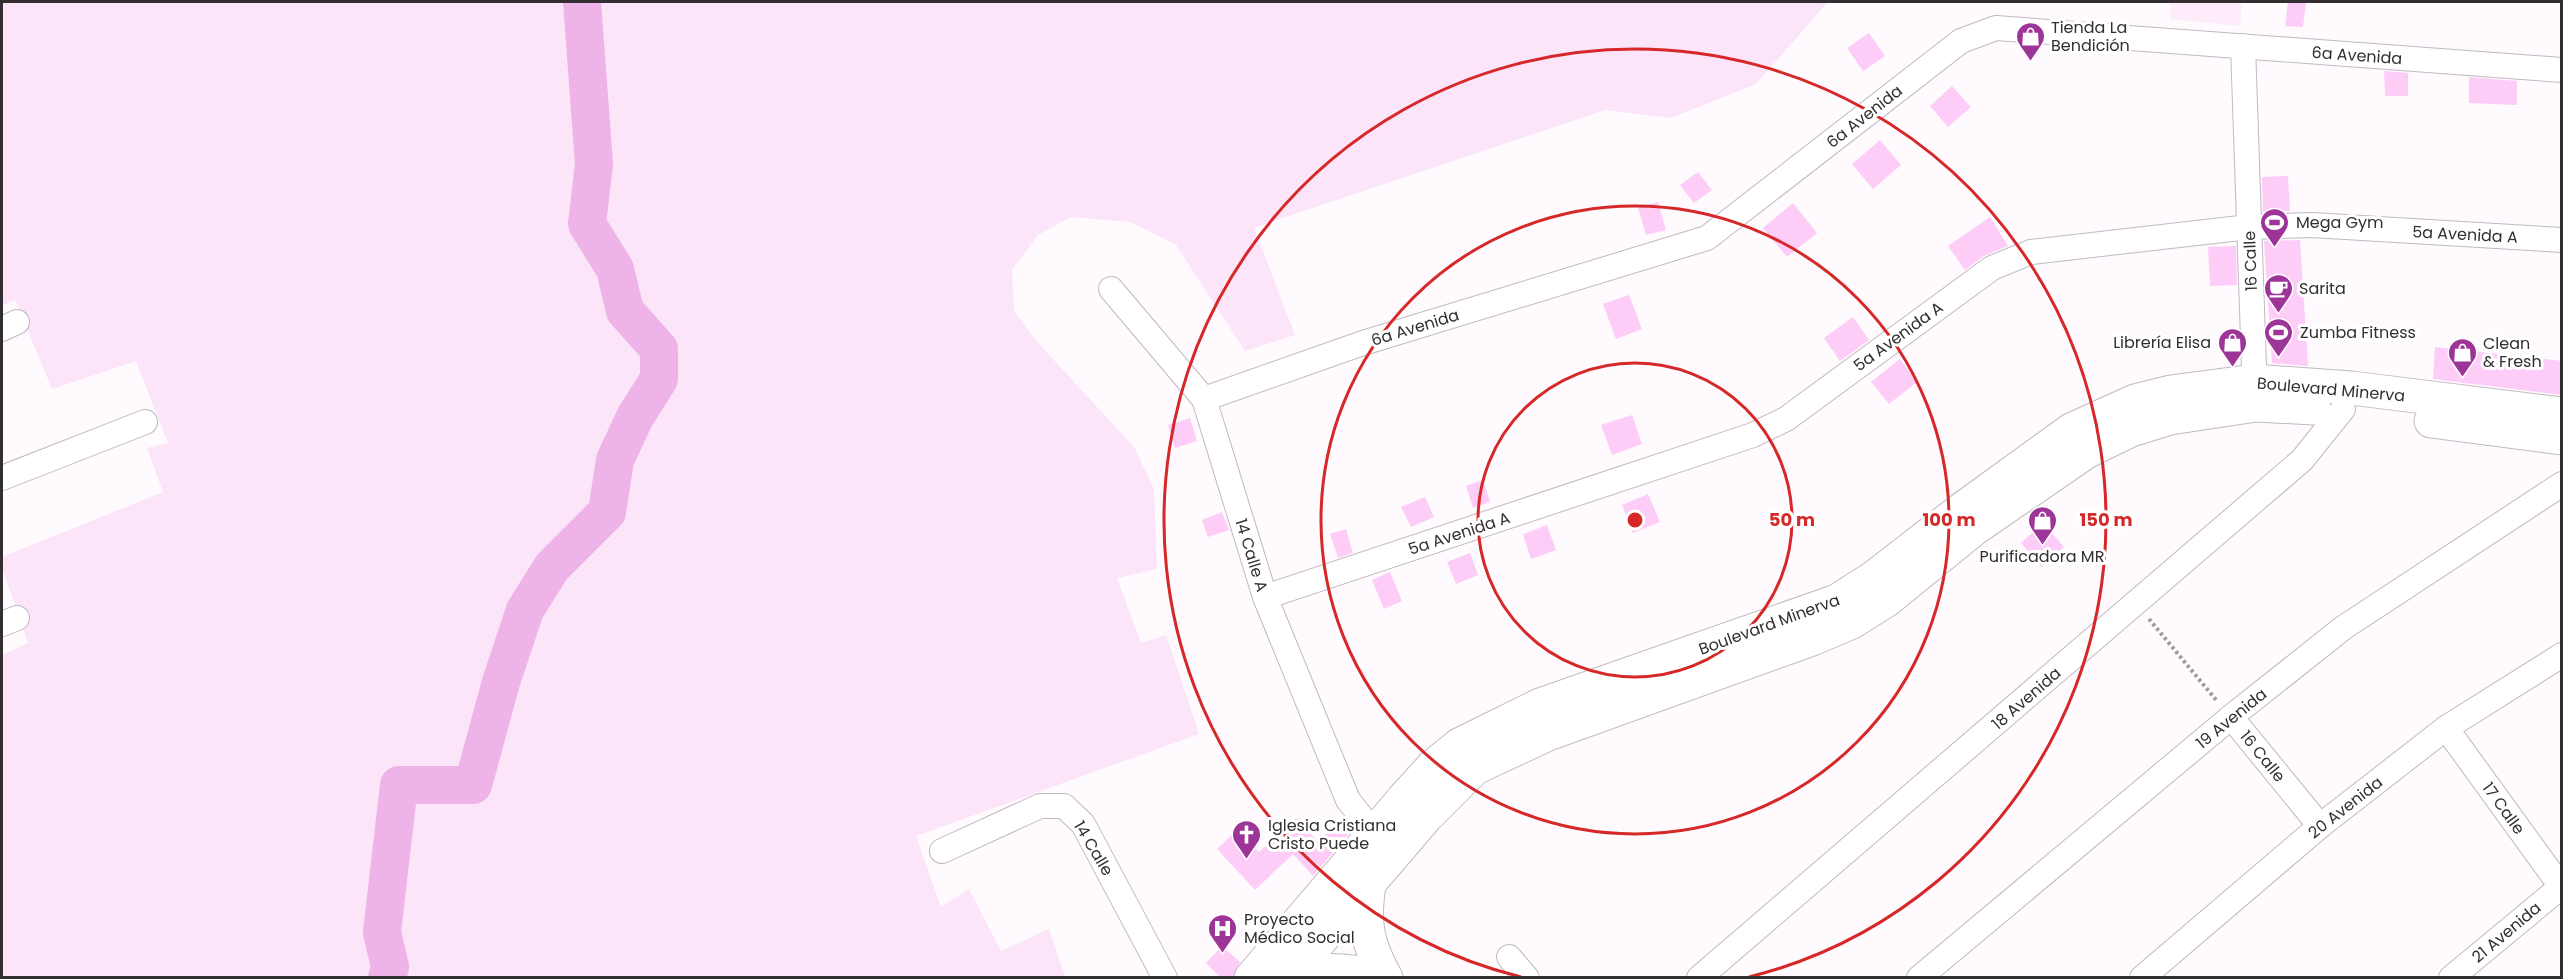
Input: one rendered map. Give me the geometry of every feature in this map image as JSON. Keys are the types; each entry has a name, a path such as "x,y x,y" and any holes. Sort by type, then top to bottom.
{"street":[{"name":"6a Avenida","path":"1204,399 1363,343 1707,238 1961,41 1996,28 2562,70"},
{"name":"16 Calle","path":"2243,46 2255,393"},
{"name":"5a Avenida A","path":"1265,597 1753,435 1786,419 1992,268 2031,252 2249,227 2312,225 2562,240"},
{"name":"14 Calle A","path":"1111,289 1204,399 1265,597 1348,800 1375,834"},
{"name":"Boulevard Minerva","path":"1251,978 1433,766 1459,745 1540,705 1837,601 1873,578 1962,509 2071,430 2135,401 2171,392 2255,393 2351,388 2562,414"},
{"name":"Boulevard Minerva","path":"1290,976 1426,817 1475,768 1548,734 1812,639 1851,622 1887,600 1974,529 2086,452 2131,430 2255,393 2343,409 2562,438"},
{"name":"18 Avenida","path":"1699,978 2302,460 2343,409"},
{"path":"2,478 145,422"},
{"name":"19 Avenida","path":"1919,978 2231,717 2343,628 2562,484"},
{"name":"20 Avenida","path":"2142,978 2320,826 2446,728 2562,655"},
{"name":"16 Calle","path":"2231,717 2320,826"},
{"name":"17 Calle","path":"2446,728 2561,887"},
{"name":"14 Calle","path":"942,851 1040,806 1064,806 1083,824 1165,978"},
{"path":"1369,885 1365,909 1367,934 1384,978"},
{"name":"21 Avenida","path":"2451,978 2561,887"},
{"path":"1509,957 1527,978"},
{"path":"1290,976 1316,970 1340,969 1384,978"}],"path":[{"name":"16 Calle","path":"2136,604 2231,717"}],"shaded area":[{"path":"2,2 1828,2 1756,84 1671,118 1605,110 1254,228 1295,335 1245,351 1176,245 1130,222 1071,217 1038,235 1012,270 1014,311 1039,344 1135,448 1154,490 1157,569 1117,578 1141,643 1166,635 1199,734 916,836 941,907 969,889 1001,951 1049,929 1065,977 2,977 2,655 28,643 2,568 2,557 163,492 147,448 168,443 136,361 52,389 15,300 2,305"},
{"path":"2171,2 2242,2 2240,26 2170,19"}],"building":[{"path":"2288,2 2306,2 2303,27 2285,26"},
{"path":"1869,33 1885,56 1863,71 1847,48"},
{"path":"2384,71 2408,73 2408,96 2385,96"},
{"path":"2469,77 2517,81 2517,105 2469,103"},
{"path":"1952,86 1971,107 1948,127 1930,106"},
{"path":"1880,140 1901,165 1873,189 1852,164"},
{"path":"1698,172 1712,190 1694,203 1680,185"},
{"path":"2288,176 2290,211 2263,212 2262,177"},
{"path":"1658,202 1666,230 1646,235 1638,208"},
{"path":"1793,203 1817,233 1787,257 1763,228"},
{"path":"1990,217 2008,246 1984,256 1965,270 1948,246"},
{"path":"2300,240 2308,366 2272,363 2264,241"},
{"path":"2236,246 2237,285 2210,286 2208,247"},
{"path":"1629,295 1642,329 1616,339 1603,304"},
{"path":"1853,317 1869,340 1840,361 1824,338"},
{"path":"2435,347 2562,361 2562,395 2433,379"},
{"path":"1900,359 1917,382 1889,404 1871,382"},
{"path":"1632,415 1642,444 1612,455 1601,425"},
{"path":"1190,418 1197,441 1175,448 1168,425"},
{"path":"1483,480 1490,502 1473,508 1466,486"},
{"path":"1648,494 1660,522 1633,533 1622,505"},
{"path":"1425,497 1434,517 1411,527 1401,507"},
{"path":"1222,512 1229,530 1208,537 1202,520"},
{"name":"Purificadora MR","path":"2043,523 2064,547 2042,567 2021,543"},
{"path":"1547,525 1556,550 1531,559 1523,534"},
{"path":"1346,529 1353,553 1338,558 1330,534"},
{"path":"1470,553 1478,575 1456,584 1447,562"},
{"path":"1390,572 1402,601 1384,609 1372,580"},
{"path":"1343,817 1353,829 1313,876 1293,854 1255,890 1217,849 1238,829 1259,852 1296,818 1318,842"},
{"name":"Proyecto Médico Social","path":"1222,946 1240,962 1233,978 1221,978 1206,963"}],"waterway":[{"path":"387,978 390,967 382,932 399,785 473,785 501,682 525,610 552,567 607,512 615,460 635,417 659,379 659,349 625,311 615,269 587,224 594,164 582,2"}],"place":[{"name":"Tienda La Bendición","path":"2030,62"},
{"name":"Mega Gym","path":"2275,248"},
{"name":"Sarita","path":"2278,314"},
{"name":"Zumba Fitness","path":"2279,358"},
{"name":"Librería Elisa","path":"2232,368"},
{"name":"Clean & Fresh","path":"2462,378"},
{"name":"Purificadora MR","path":"2042,546"},
{"name":"Iglesia Cristiana Cristo Puede","path":"1247,860"},
{"name":"Proyecto Médico Social","path":"1223,954"}]}
